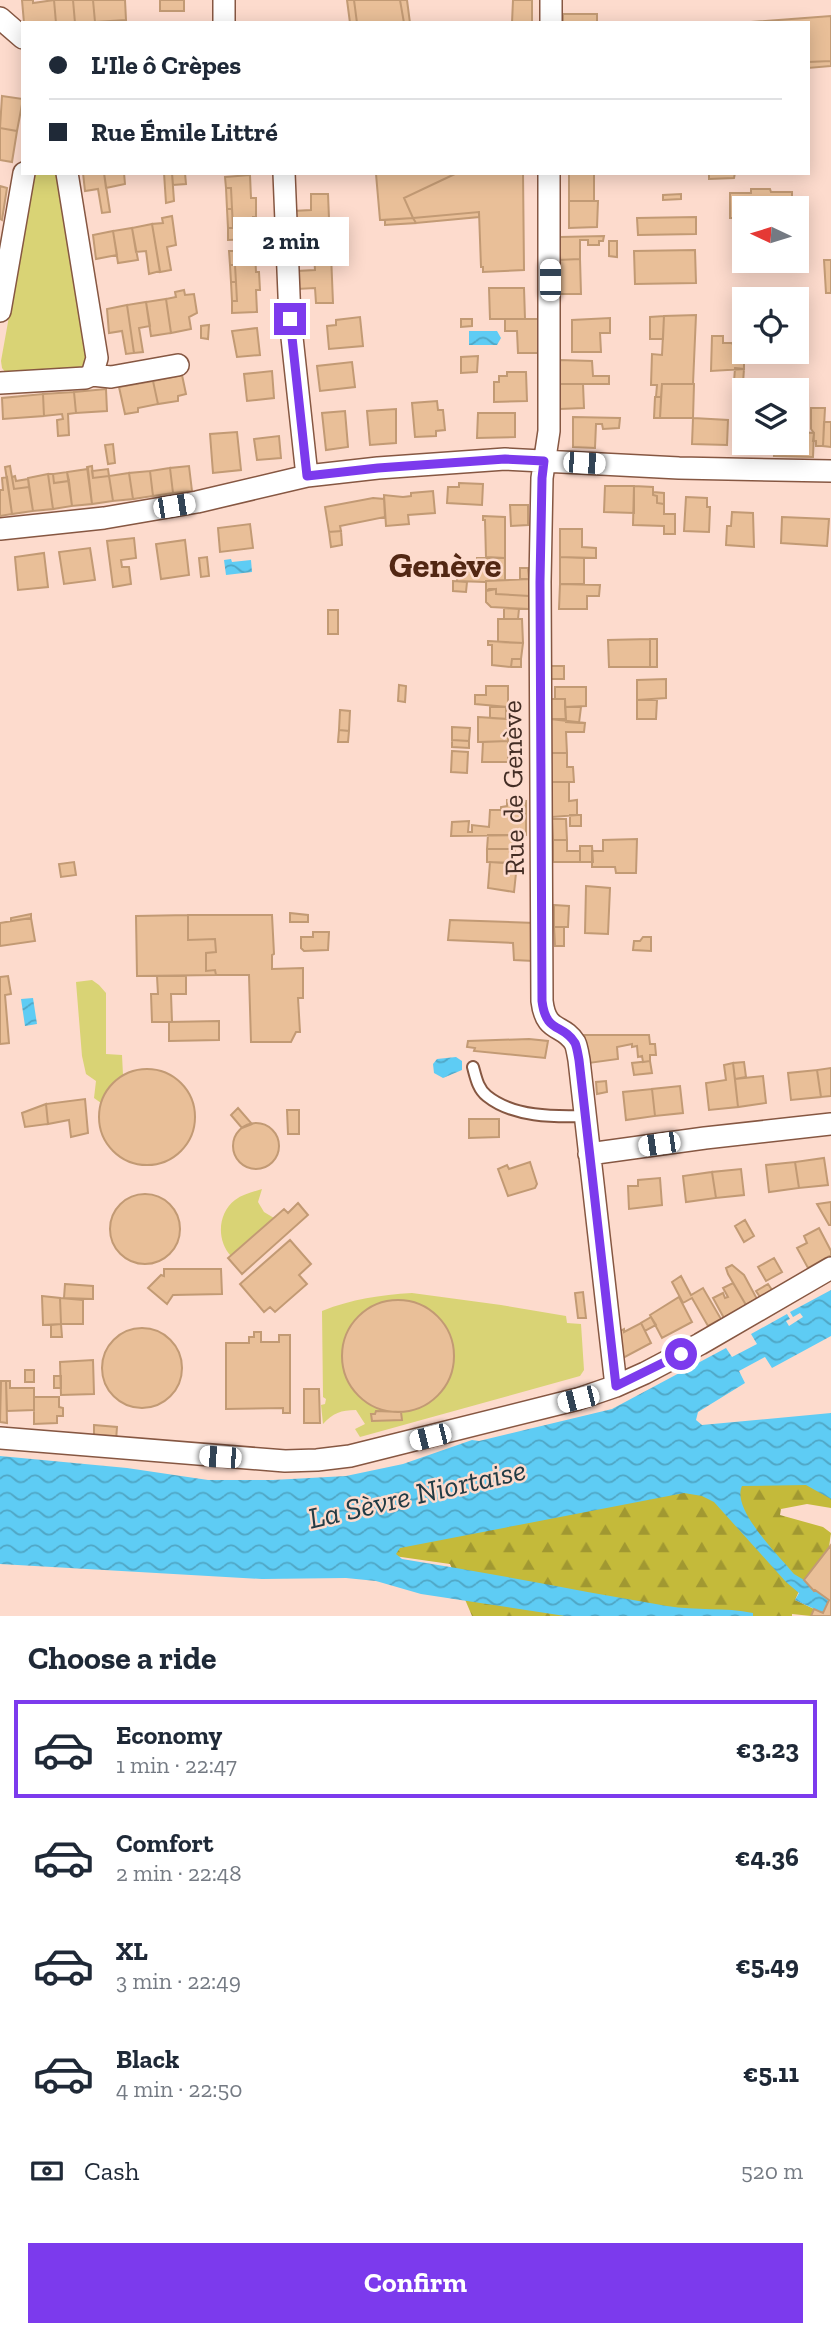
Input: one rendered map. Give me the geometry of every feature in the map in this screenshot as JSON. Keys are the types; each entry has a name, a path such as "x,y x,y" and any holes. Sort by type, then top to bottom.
{"street":[{"path":"224,0 224,21"},
{"path":"551,0 551,21"},
{"path":"0,18 21,36"},
{"path":"0,311 24,175"},
{"path":"66,175 97,358 92,375"},
{"path":"284,175 290,319 307,476"},
{"name":"Rue de Genève","path":"549,175 549,431 542,478 540,582 542,1001 544,1016 551,1025 574,1042 579,1060 616,1386"},
{"path":"0,383 85,378 92,375 111,377 178,365"},
{"path":"0,529 104,518 197,502 307,476 505,459 679,468 831,471"},
{"path":"589,1154 831,1124"},
{"path":"0,1438 272,1460 334,1459 565,1403 616,1386 700,1344 831,1268"}],"lane":[{"path":"472,1067 479,1086 487,1096 504,1105 544,1115 585,1116"}],"shaded area":[{"path":"57,175 88,350 84,367 78,370 6,373 1,361 34,177"},
{"path":"92,980 106,993 106,1054 122,1055 123,1075 110,1087 101,1103 94,1098 96,1081 86,1074 82,1056 76,982"},
{"path":"262,1189 258,1202 264,1212 274,1218 231,1256 221,1235 225,1212 238,1198"},
{"path":"412,1293 566,1316 567,1323 581,1324 584,1370 580,1376 360,1437 355,1429 365,1424 356,1410 338,1413 323,1424 321,1405 325,1404 326,1399 323,1397 322,1311 377,1296","holes":["395,1300 420,1305 438,1317 449,1334 454,1353 451,1373 442,1391 425,1404 401,1412 402,1420 372,1421 372,1414 385,1412 361,1397 346,1376 342,1361 348,1334 356,1322 380,1304"]}],"green space":[{"path":"831,1454 831,1508 807,1504 781,1509 780,1515 823,1527 831,1533 829,1547 804,1580 795,1600 814,1609 811,1616 472,1616 450,1564 387,1555 390,1539"}],"water":[{"path":"469,331 497,331 501,338 497,345 469,345"},
{"path":"231,559 232,562 251,560 252,572 226,575 224,560"},
{"path":"33,998 37,1024 25,1026 21,999"},
{"path":"456,1057 462,1061 462,1070 443,1078 434,1073 433,1064 437,1059"},
{"name":"La Sèvre Niortaise","path":"831,1290 831,1336 772,1368 765,1357 739,1371 745,1383 698,1412 696,1420 702,1425 831,1413 831,1499 806,1485 742,1486 740,1496 750,1519 768,1544 794,1574 829,1600 823,1613 795,1600 799,1593 714,1502 702,1496 684,1493 400,1548 396,1554 402,1559 667,1606 742,1611 753,1613 753,1616 565,1616 421,1594 376,1581 346,1578 262,1579 0,1564 0,1456 127,1468 208,1480 346,1476 403,1464 472,1440 479,1441 612,1409 726,1348 732,1357 757,1344 751,1334 787,1314 790,1319 786,1321 789,1326 803,1317 800,1313 793,1317 790,1312"}],"building":[{"path":"22,0 33,0 33,3 54,0 56,21 24,21"},
{"path":"54,0 73,0 75,21 56,21"},
{"path":"73,0 93,0 95,21 75,21"},
{"path":"93,0 125,0 126,20 95,21"},
{"path":"160,0 184,0 184,11 160,11"},
{"path":"347,0 354,0 357,21 350,21"},
{"path":"354,0 400,0 404,21 357,21"},
{"path":"400,0 407,0 410,21 404,21"},
{"path":"513,0 532,0 532,21 512,21"},
{"path":"563,14 597,14 597,21 563,21"},
{"path":"831,16 831,61 810,62 810,21 765,21"},
{"path":"831,61 831,66 810,68 810,62"},
{"path":"2,96 21,99 17,131 0,128"},
{"path":"0,128 17,131 12,162 0,160"},
{"path":"83,175 104,175 110,212 102,213 98,189 85,191"},
{"path":"104,175 124,175 125,184 106,188"},
{"path":"164,175 172,175 174,201 166,203"},
{"path":"172,175 185,175 186,184 173,185"},
{"path":"250,175 251,198 256,198 254,239 228,240 228,228 233,228 231,188 226,188 225,177"},
{"path":"376,175 453,175 404,198 413,218 380,220"},
{"path":"453,175 523,175 524,270 483,272 479,212 413,218 404,198"},
{"path":"569,175 594,175 594,201 569,201"},
{"path":"709,175 735,175 734,178 709,179"},
{"path":"0,186 7,188 2,220 0,219"},
{"path":"226,188 231,188 232,209 227,209"},
{"path":"751,189 770,189 771,192 792,192 792,196 732,196 730,218 730,193 751,193"},
{"path":"311,194 328,194 330,243 313,244 312,228 294,229 293,211 311,210"},
{"path":"681,194 681,199 663,200 663,195"},
{"path":"569,201 598,201 597,227 569,228"},
{"path":"227,209 232,209 233,228 228,228"},
{"path":"479,212 479,217 416,223 413,218"},
{"path":"172,216 176,245 167,247 171,270 160,272 152,224 163,223 162,218"},
{"path":"696,217 696,234 638,235 637,218"},
{"path":"413,218 416,223 385,225 385,220"},
{"path":"152,224 160,271 149,274 146,251 136,252 132,228"},
{"path":"132,228 138,260 118,263 113,231"},
{"path":"113,231 117,255 96,259 93,235"},
{"path":"557,236 604,236 599,245 588,245 588,240 580,240 580,259 557,260"},
{"path":"609,241 617,241 617,257 609,256"},
{"path":"695,250 696,283 635,284 634,251"},
{"path":"229,251 255,251 260,290 256,290 257,312 232,313 232,301 237,301 235,265 230,265"},
{"path":"331,254 333,303 316,303 315,288 297,289 297,271 315,270 314,255"},
{"path":"580,259 581,294 558,294 557,260"},
{"path":"824,260 831,260 831,293 826,293"},
{"path":"230,265 235,265 236,282 231,282"},
{"path":"231,282 236,282 237,301 232,301"},
{"path":"489,288 524,288 525,319 490,319"},
{"path":"184,290 185,295 194,294 197,313 189,317 191,329 171,333 166,299 176,297 175,292"},
{"path":"166,299 171,333 151,336 146,302"},
{"path":"146,302 150,326 139,328 143,352 134,353 127,305"},
{"path":"127,305 134,353 126,354 122,331 109,333 107,309"},
{"path":"696,315 693,384 662,384 661,397 656,397 657,385 651,385 652,354 662,355 664,316"},
{"path":"664,316 663,339 650,339 650,317"},
{"path":"360,317 363,346 329,349 327,326 336,325 336,320"},
{"path":"610,318 610,333 600,333 601,352 572,352 572,320"},
{"path":"461,319 472,319 472,326 461,327"},
{"path":"505,319 539,319 539,353 518,353 517,331 505,331"},
{"path":"209,325 208,339 201,338 201,326"},
{"path":"257,328 260,355 237,357 232,331"},
{"path":"712,336 723,336 723,343 732,343 732,364 744,364 744,369 711,371"},
{"path":"478,356 477,372 461,373 461,357"},
{"path":"559,360 592,361 593,376 609,376 609,384 560,384"},
{"path":"352,362 355,387 320,391 317,366"},
{"path":"735,368 744,369 743,378 734,378"},
{"path":"272,371 274,398 247,401 244,374"},
{"path":"507,372 526,372 527,401 494,402 494,382 499,382 499,376 507,376"},
{"path":"182,375 186,394 178,396 178,401 158,404 153,381"},
{"path":"153,381 158,404 125,414 119,387"},
{"path":"560,384 583,384 584,408 560,409"},
{"path":"662,384 694,384 693,418 660,418"},
{"path":"106,389 107,411 76,413 74,392"},
{"path":"74,392 76,413 68,414 69,435 58,436 57,420 63,419 62,414 44,416 43,394"},
{"path":"43,394 44,416 3,419 2,398"},
{"path":"655,397 661,397 660,418 654,418"},
{"path":"437,401 438,410 443,410 445,430 436,431 436,436 415,437 412,403"},
{"path":"811,408 825,408 823,446 816,446 816,441 813,441"},
{"path":"396,409 396,443 370,445 367,411"},
{"path":"345,411 348,447 326,450 322,413"},
{"path":"478,413 515,413 515,437 477,438"},
{"path":"573,417 620,418 619,428 603,429 602,424 596,424 595,448 573,447"},
{"path":"693,418 728,420 727,445 692,444"},
{"path":"824,422 831,422 831,447 823,446"},
{"path":"237,432 241,470 213,473 210,434"},
{"path":"809,433 814,433 813,457 774,456 809,455"},
{"path":"279,436 281,458 257,460 254,439"},
{"path":"113,444 115,463 108,464 105,445"},
{"path":"10,466 14,489 29,487 33,511 12,514 5,467"},
{"path":"92,466 93,478 109,476 113,501 92,504 87,467"},
{"path":"189,466 192,491 173,493 170,468"},
{"path":"170,468 173,493 153,496 150,471"},
{"path":"88,469 92,504 72,506 67,472"},
{"path":"108,469 109,476 93,478 92,471"},
{"path":"150,471 153,496 133,499 129,473"},
{"path":"67,472 69,481 54,483 53,474"},
{"path":"129,473 133,499 113,501 109,476"},
{"path":"48,474 53,509 33,511 28,478"},
{"path":"48,474 53,474 54,483 69,481 72,506 53,509"},
{"path":"15,476 16,481 28,479 29,487 14,489 12,477"},
{"path":"7,477 12,514 0,516 2,478"},
{"path":"459,483 483,484 482,505 447,503 448,487 459,487"},
{"path":"605,486 634,486 634,513 604,512"},
{"path":"634,486 653,487 657,503 664,504 664,514 675,514 675,534 664,534 664,526 633,525"},
{"path":"433,491 435,513 408,515 409,524 386,526 384,495 403,497 411,496 411,493"},
{"path":"653,492 664,493 664,504 657,503 657,496 653,495"},
{"path":"686,497 707,498 707,507 710,507 709,532 684,531"},
{"path":"373,498 384,499 385,517 340,526 341,531 329,532 325,507"},
{"path":"510,505 528,505 528,525 511,526"},
{"path":"732,512 753,513 754,547 726,545 727,526 731,526"},
{"path":"483,516 505,517 505,558 486,557"},
{"path":"782,517 829,519 827,546 781,543"},
{"path":"250,524 253,548 220,552 218,528"},
{"path":"560,529 582,529 582,547 596,548 596,558 560,557"},
{"path":"341,531 342,545 331,547 329,532"},
{"path":"134,538 136,558 121,560 122,567 129,567 131,584 113,587 107,541"},
{"path":"185,540 189,575 161,579 156,544"},
{"path":"90,548 95,580 64,584 59,552"},
{"path":"44,553 48,587 18,590 15,557"},
{"path":"207,557 209,576 201,577 199,558"},
{"path":"560,557 584,558 584,584 560,584"},
{"path":"477,558 505,558 505,580 457,581 458,572 477,572"},
{"path":"520,568 528,568 529,579 520,579"},
{"path":"529,579 529,596 496,594 496,589 486,591 486,581"},
{"path":"453,581 467,582 466,592 453,591"},
{"path":"560,584 600,585 599,596 587,596 587,609 559,609"},
{"path":"496,589 496,594 529,596 529,609 491,607 486,602 486,591"},
{"path":"504,608 519,609 518,619 504,619"},
{"path":"328,610 338,610 338,634 328,634"},
{"path":"498,619 522,619 523,643 498,642"},
{"path":"650,639 650,667 609,667 608,640"},
{"path":"650,639 657,639 657,667 650,667"},
{"path":"488,641 523,643 521,659 512,659 511,667 492,665 492,645 488,645"},
{"path":"512,659 521,659 521,667 511,667"},
{"path":"548,666 564,666 564,679 549,679"},
{"path":"666,679 666,698 637,700 637,680"},
{"path":"399,685 406,686 405,702 398,701"},
{"path":"486,686 508,686 508,707 475,704 475,695 486,695"},
{"path":"555,687 586,687 586,706 565,707 565,699 555,699"},
{"path":"550,699 565,699 566,719 550,719"},
{"path":"637,700 657,700 656,719 637,719"},
{"path":"490,707 506,707 506,719 490,718"},
{"path":"565,707 581,707 579,723 566,722"},
{"path":"340,710 350,711 349,731 339,730"},
{"path":"478,717 508,719 508,741 478,742"},
{"path":"550,719 585,723 584,732 566,732 567,753 551,753"},
{"path":"452,727 470,728 469,741 452,740"},
{"path":"339,730 349,731 348,742 338,742"},
{"path":"452,740 469,741 469,748 452,747"},
{"path":"508,741 508,762 482,762 483,742"},
{"path":"452,751 468,752 467,773 451,772"},
{"path":"551,753 567,753 567,767 573,767 574,782 551,782"},
{"path":"551,782 569,782 569,801 577,800 577,815 552,817"},
{"path":"507,800 526,801 526,835 451,836 452,822 469,821 468,832 472,832 472,825 489,827 490,810 501,810 501,807 507,806"},
{"path":"570,815 581,815 581,826 570,826"},
{"path":"552,819 566,819 567,840 553,840"},
{"path":"488,835 516,835 515,849 487,849"},
{"path":"637,839 636,873 616,873 615,867 592,867 592,851 603,851 603,840"},
{"path":"553,840 567,840 567,851 580,851 580,862 553,862"},
{"path":"580,846 592,846 593,862 580,862"},
{"path":"487,849 515,849 514,863 487,862"},
{"path":"74,862 76,875 61,877 59,864"},
{"path":"490,862 517,864 514,892 488,888"},
{"path":"586,886 610,888 608,934 585,933"},
{"path":"554,905 569,906 568,927 554,927"},
{"path":"290,913 308,915 308,922 290,922"},
{"path":"31,914 31,918 11,921 11,918"},
{"path":"188,915 188,940 215,939 216,952 206,953 206,971 215,970 216,975 137,976 136,916"},
{"path":"188,915 272,915 272,969 303,968 303,998 298,998 300,1032 296,1032 291,1042 251,1042 249,975 216,975 215,970 206,971 206,953 216,952 215,939 188,940"},
{"path":"31,918 35,941 0,946 0,923"},
{"path":"450,920 535,923 533,961 514,960 513,943 448,940"},
{"path":"554,927 564,927 564,946 555,946"},
{"path":"313,932 329,932 328,950 304,951 301,948 301,937 313,937"},
{"path":"643,937 651,937 651,951 633,950 634,941 640,941"},
{"path":"8,976 11,994 5,995 9,1043 0,1044 0,977"},
{"path":"157,976 186,976 186,994 171,994 172,1022 152,1022 151,994 158,994"},
{"path":"219,1021 219,1040 169,1041 169,1022"},
{"path":"584,1035 649,1035 650,1044 655,1044 656,1055 650,1055 650,1061 643,1062 642,1056 638,1057 637,1046 632,1047 632,1044 617,1047 618,1059 589,1063"},
{"path":"468,1041 548,1041 545,1058 474,1051 475,1048 467,1047"},
{"path":"650,1061 652,1073 634,1075 632,1063"},
{"path":"744,1062 746,1077 735,1079 733,1063"},
{"path":"733,1063 738,1107 709,1110 706,1083 726,1080 724,1065"},
{"path":"831,1068 831,1096 821,1097 817,1070"},
{"path":"147,1069 165,1072 181,1083 192,1099 195,1117 192,1135 181,1151 165,1162 147,1165 129,1162 113,1151 102,1135 99,1117 102,1099 113,1083 129,1072"},
{"path":"817,1070 821,1097 791,1100 788,1073"},
{"path":"763,1076 766,1103 738,1107 735,1079"},
{"path":"606,1081 607,1092 597,1094 596,1082"},
{"path":"680,1086 683,1113 655,1116 652,1089"},
{"path":"652,1089 655,1116 626,1120 623,1092"},
{"path":"85,1099 88,1133 71,1137 69,1120 48,1124 46,1104"},
{"path":"46,1104 48,1124 25,1127 22,1113"},
{"path":"238,1108 252,1124 242,1128 231,1115"},
{"path":"287,1110 299,1110 299,1134 288,1134"},
{"path":"469,1119 499,1119 499,1137 469,1138"},
{"path":"256,1123 272,1130 279,1146 272,1162 256,1169 240,1162 233,1146 240,1130"},
{"path":"824,1158 828,1185 799,1188 795,1162"},
{"path":"530,1162 537,1184 535,1188 508,1196 498,1169 507,1165 509,1169"},
{"path":"795,1162 799,1188 769,1192 766,1165"},
{"path":"741,1169 744,1195 716,1198 712,1172"},
{"path":"712,1172 716,1198 686,1202 683,1176"},
{"path":"660,1178 662,1205 629,1209 628,1186 638,1186 638,1180"},
{"path":"145,1194 170,1204 180,1229 170,1254 145,1264 120,1254 110,1229 120,1204"},
{"path":"831,1202 831,1225 829,1225 817,1204"},
{"path":"298,1203 308,1215 242,1274 228,1258 284,1209 288,1213"},
{"path":"745,1220 754,1236 744,1242 735,1226"},
{"path":"819,1228 831,1255 808,1268 797,1248 807,1243 804,1236"},
{"path":"290,1240 311,1264 299,1275 307,1284 275,1312 270,1307 264,1312 240,1284"},
{"path":"774,1258 782,1272 766,1281 758,1267"},
{"path":"732,1265 744,1275 757,1299 746,1305 728,1274 726,1268"},
{"path":"164,1269 221,1269 222,1294 173,1295 167,1304 148,1288 161,1275 164,1276"},
{"path":"681,1276 691,1295 703,1288 721,1319 708,1326 692,1298 683,1303 672,1282"},
{"path":"733,1283 746,1305 724,1318 713,1298 723,1293 725,1298 728,1297 723,1288"},
{"path":"65,1284 93,1286 93,1299 64,1298"},
{"path":"768,1284 772,1290 760,1297 756,1291"},
{"path":"583,1292 586,1318 578,1318 575,1293"},
{"path":"42,1296 60,1298 61,1324 43,1325"},
{"path":"679,1297 692,1322 662,1338 650,1315"},
{"path":"60,1298 83,1300 83,1324 61,1324"},
{"path":"398,1300 419,1304 437,1317 450,1335 454,1356 450,1377 437,1395 419,1408 398,1412 377,1408 359,1395 346,1377 342,1356 346,1335 359,1317 377,1304"},
{"path":"651,1317 656,1325 645,1331 641,1323"},
{"path":"641,1323 651,1343 623,1358 620,1331 624,1329 624,1332"},
{"path":"61,1324 62,1337 51,1337 51,1325"},
{"path":"142,1328 157,1331 170,1340 179,1353 182,1368 179,1383 170,1396 157,1405 142,1408 127,1405 114,1396 105,1383 102,1368 105,1353 114,1340 127,1331"},
{"path":"254,1332 261,1332 261,1342 279,1342 279,1335 290,1335 290,1413 283,1413 283,1408 226,1409 226,1343 249,1343 249,1337 254,1337"},
{"path":"93,1360 94,1394 61,1395 60,1362"},
{"path":"25,1370 34,1370 34,1382 25,1382"},
{"path":"54,1376 61,1376 61,1388 54,1388"},
{"path":"1,1381 6,1381 7,1423 0,1422"},
{"path":"6,1381 10,1381 10,1388 34,1388 34,1410 7,1411"},
{"path":"304,1389 319,1389 320,1423 304,1423"},
{"path":"34,1397 59,1397 63,1416 57,1416 57,1423 34,1424"},
{"path":"376,1411 401,1412 402,1420 372,1421 371,1414"},
{"path":"94,1425 117,1427 116,1441 94,1439"},
{"path":"831,1545 831,1616 811,1616 814,1609 823,1613 829,1600 814,1591 804,1580"}],"district":[{"name":"Genève","path":"445,565"}],"route":[{"path":"290,319 307,476 505,459 544,461 540,582 540,721 544,1016 551,1025 574,1042 579,1060 616,1386 681,1354"}]}
